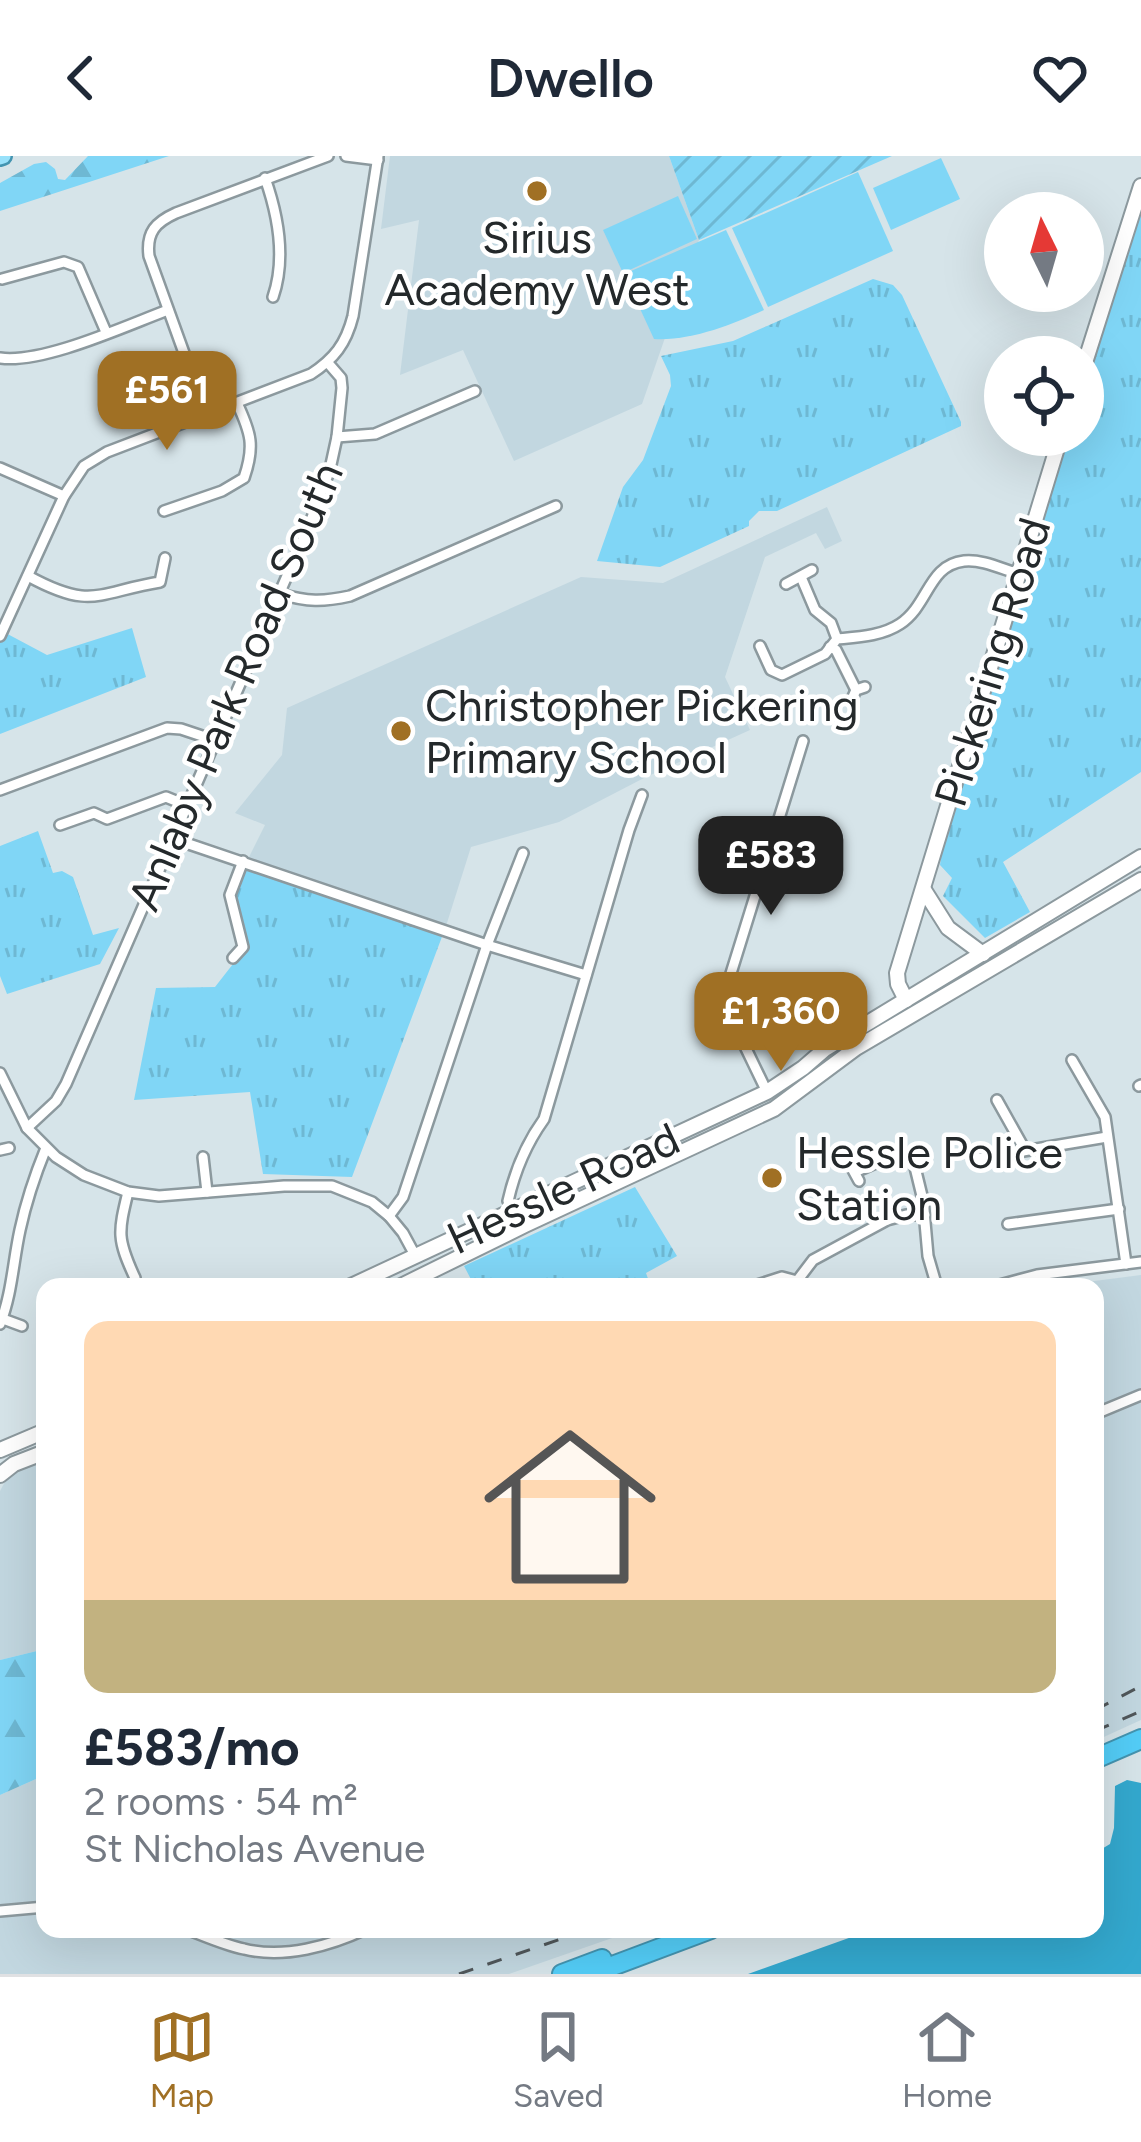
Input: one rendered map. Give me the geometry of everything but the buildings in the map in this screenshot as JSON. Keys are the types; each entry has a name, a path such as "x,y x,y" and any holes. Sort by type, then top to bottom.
{"highway":[{"path":"1104,1760 1141,1744"},
{"path":"562,1974 655,1938"},
{"path":"591,1974 687,1938"}],"street":[{"path":"206,414 149,256 153,227 176,213 328,156"},
{"path":"0,636 64,496 85,466 107,452 311,374 328,363 348,335 353,316 378,158 346,156"},
{"path":"265,178 278,223 278,284 273,297"},
{"path":"1093,336 1141,186"},
{"path":"2,279 64,262 78,266 106,332"},
{"path":"0,358 40,356 168,310"},
{"name":"Anlaby Park Road South","path":"27,1128 56,1101 66,1084 281,594 330,469 337,437 342,388 328,363"},
{"path":"337,437 375,434 475,391"},
{"path":"164,511 222,491 244,478 252,455 249,430 237,403"},
{"name":"Pickering Road","path":"906,1000 897,973 1055,456"},
{"path":"0,468 64,496"},
{"path":"281,594 305,602 350,596 556,506"},
{"path":"28,577 78,597 107,596 160,581 165,558"},
{"path":"760,646 771,670 782,675 825,654 834,643 899,626 920,606 933,578 949,566 976,562 1019,574"},
{"path":"786,584 812,570"},
{"path":"801,578 815,610 831,623 836,650 858,692"},
{"path":"768,683 775,672"},
{"path":"0,790 167,728 217,741"},
{"path":"767,1092 726,1007 728,983 802,741"},
{"path":"516,1211 508,1201 513,1179 527,1142 544,1119 642,795"},
{"path":"59,825 94,813 107,819 166,797 188,806"},
{"path":"174,839 586,975"},
{"path":"389,1216 403,1197 487,945 523,853"},
{"name":"Hessle Road","path":"369,1278 767,1092 825,1049 1141,856"},
{"path":"233,958 243,947 230,895 243,861"},
{"name":"Hessle Road","path":"417,1278 774,1109 856,1048 1141,880"},
{"path":"924,890 948,928 983,953"},
{"path":"1072,1060 1105,1118 1126,1264"},
{"path":"0,1073 27,1128 56,1157 84,1175 128,1192 159,1196 332,1186 372,1202 389,1216 416,1257"},
{"path":"997,1100 1025,1150"},
{"path":"976,1159 1107,1137"},
{"path":"847,1159 857,1176 880,1161 912,1155 922,1142"},
{"path":"22,1326 1,1321 30,1190 46,1148"},
{"path":"912,1155 934,1278"},
{"path":"203,1157 207,1192"},
{"path":"128,1192 118,1228 135,1278"},
{"path":"1008,1224 1030,1227 1119,1209"},
{"path":"801,1278 813,1260 887,1220 925,1214"},
{"path":"1026,1278 1141,1262"},
{"path":"1104,1410 1141,1395"},
{"path":"0,1450 36,1435"},
{"path":"0,1474 36,1455"},
{"path":"0,1911 36,1908"},
{"path":"210,1938 246,1950 279,1952 341,1938"}],"shaded area":[{"path":"390,156 669,156 699,240 642,404 514,461 463,350 400,375 419,220 381,229"},
{"path":"827,507 842,541 825,549 816,533 765,557 725,677 750,730 559,822 471,847 446,926 248,859 265,825 235,813 282,755 287,708 581,577 663,583"},
{"path":"1141,1275 1141,1720 1104,1737 1104,1280"},
{"path":"36,1460 36,1651 0,1660 0,1491 19,1468"},
{"path":"36,1779 36,1938 612,1938 509,1974 0,1974 0,1795"},
{"path":"1127,1780 1141,1783 1141,1974 748,1974 849,1938 1104,1938 1104,1848 1110,1844 1114,1828 1115,1786"}],"green space":[{"path":"88,156 169,156 0,211 0,183 46,162 58,179 65,180"},
{"path":"669,156 892,156 699,240"},
{"path":"941,158 960,199 891,230 873,188"},
{"path":"858,172 893,251 768,307 732,228"},
{"path":"1141,194 1141,772 1003,862 1030,912 985,938 943,896 952,878 940,865 944,837 1061,456 1104,456 1104,336 1097,336"},
{"path":"678,196 697,239 623,273 603,230"},
{"path":"726,230 764,310 696,335 654,339 624,274"},
{"path":"873,279 893,285 902,295 961,426 777,511 759,511 749,526 660,567 597,561 623,487 643,460 671,386 661,356 733,341"},
{"path":"132,628 146,677 0,734 0,630 47,655"},
{"path":"38,831 53,873 62,871 73,877 93,935 119,928 100,964 7,994 0,976 0,846"},
{"path":"248,859 446,926 352,1177 263,1174 250,1092 134,1100 156,988 215,987 247,946 236,893"},
{"path":"635,1187 677,1256 646,1273 648,1278 470,1278 464,1266"},
{"path":"36,1651 36,1779 0,1795 0,1660"}],"railway":[{"path":"1104,1705 1141,1686"},
{"path":"1104,1727 1141,1711"},
{"path":"459,1974 564,1938"}],"place":[{"name":"Sirius Academy West","path":"537,191"},
{"name":"Christopher Pickering Primary School","path":"401,731"},
{"name":"Hessle Police Station","path":"772,1178"}]}
